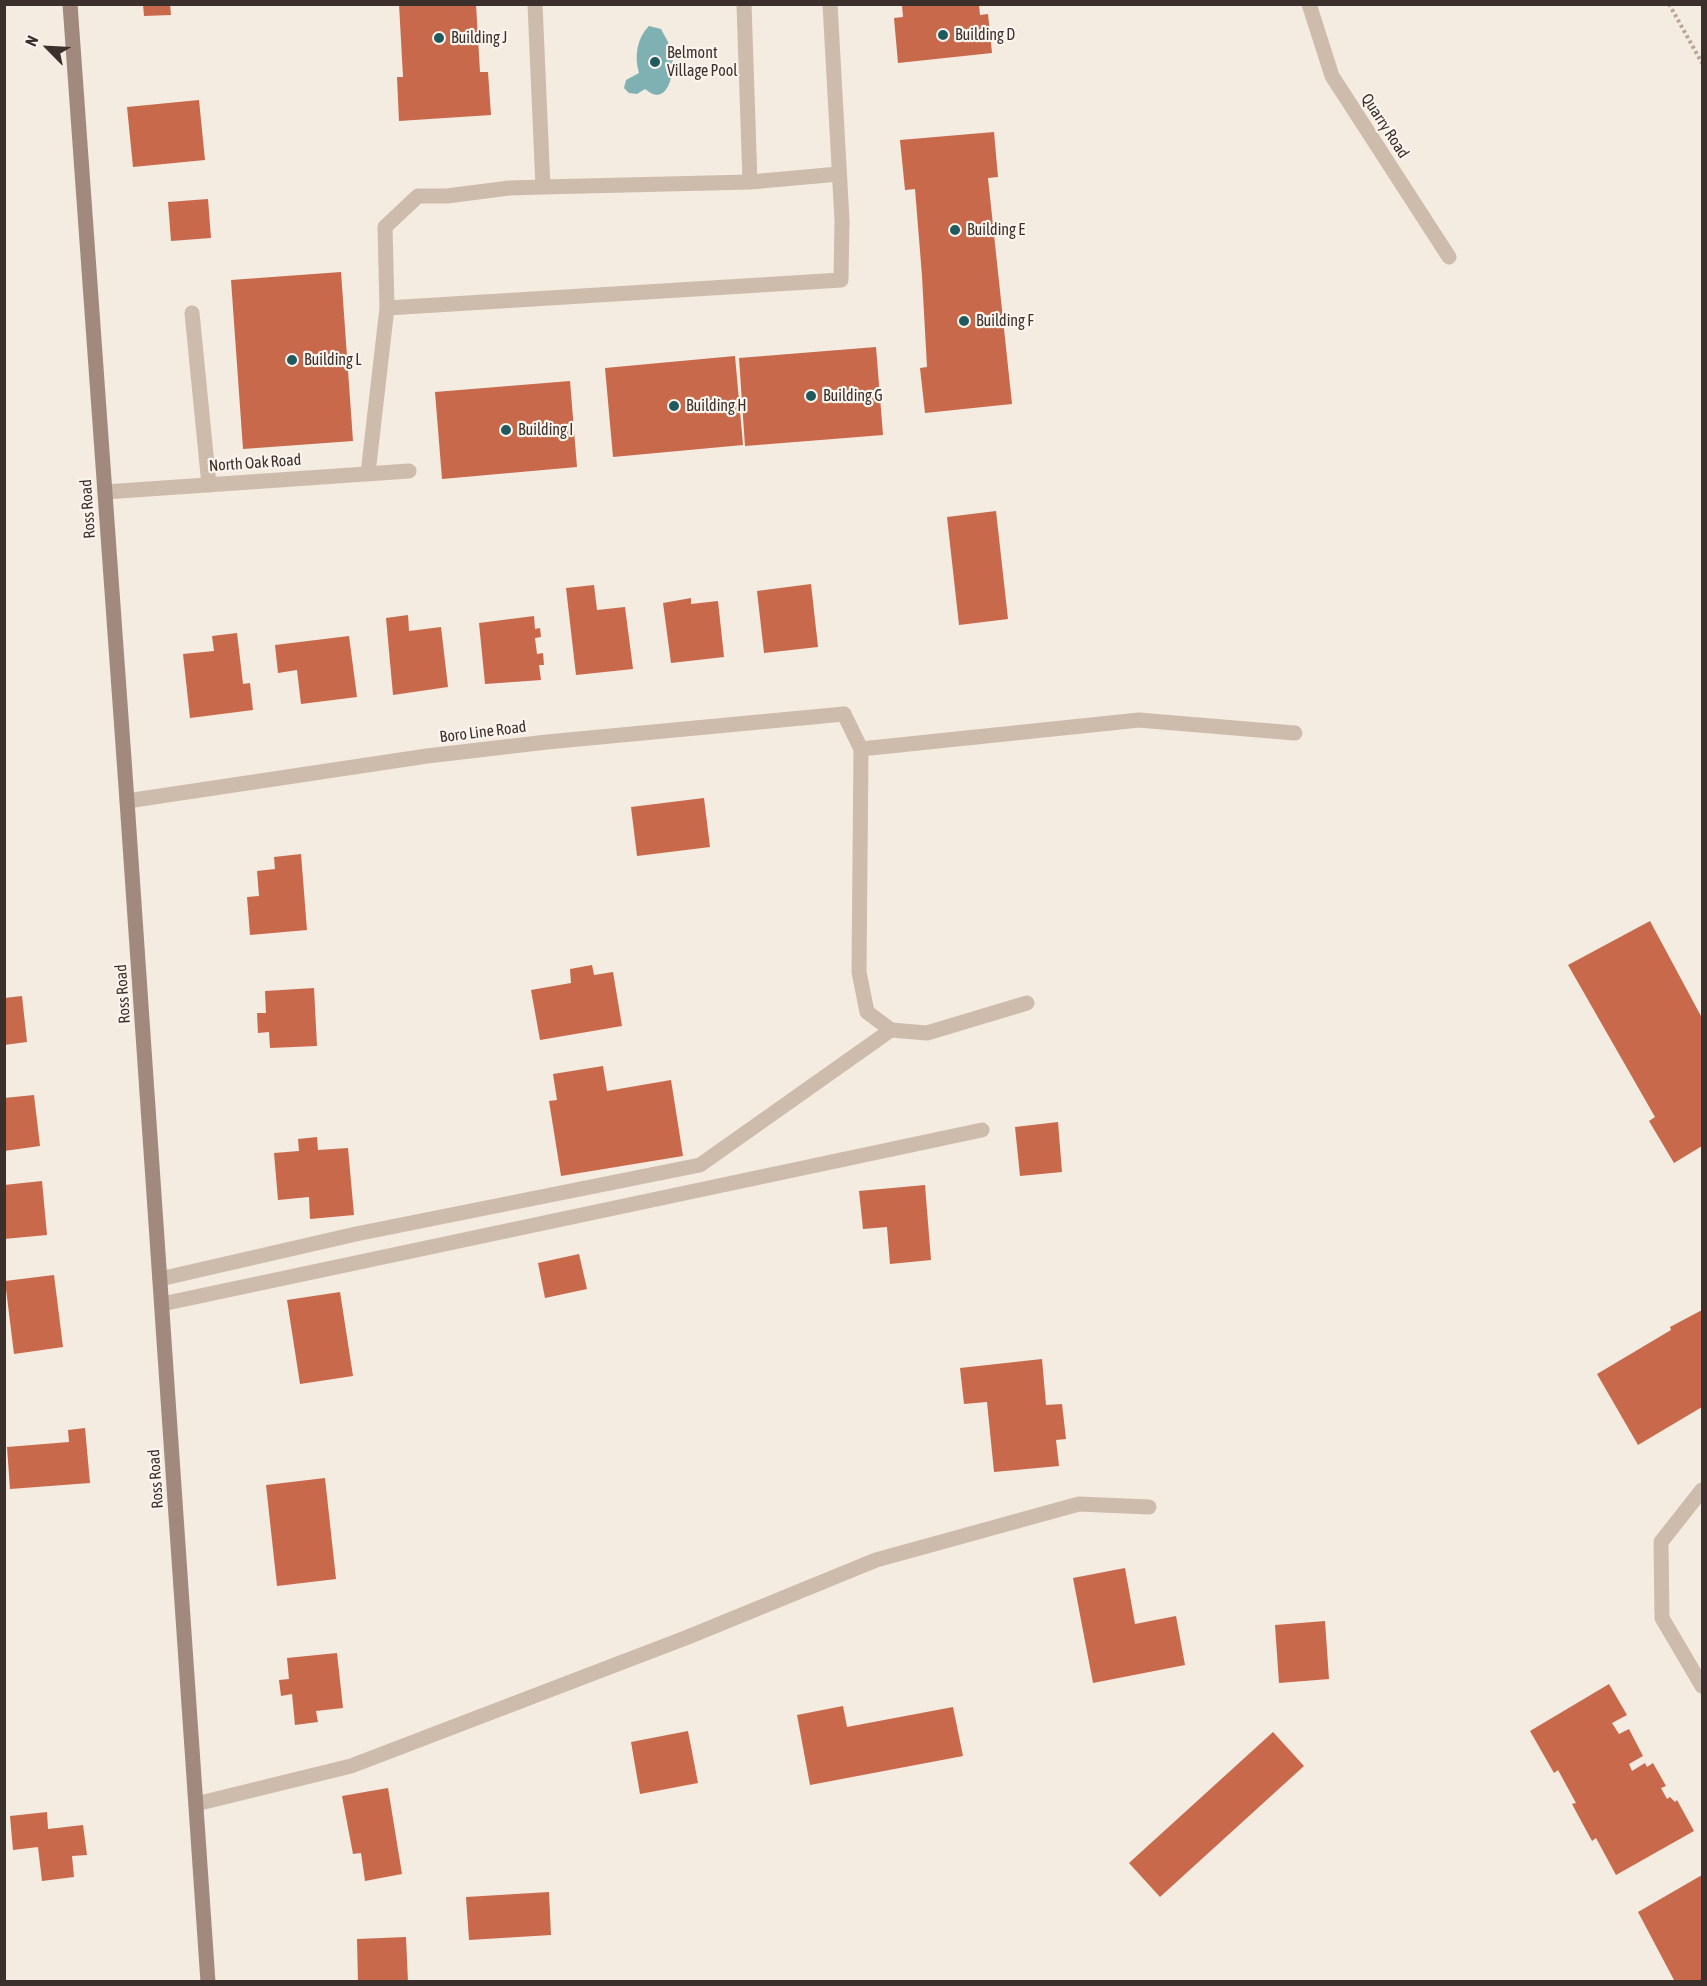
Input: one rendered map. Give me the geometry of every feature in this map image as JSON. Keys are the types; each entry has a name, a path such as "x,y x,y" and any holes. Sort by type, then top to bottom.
{"street":[{"name":"Ross Road","path":"70,4 128,801 208,1982"},
{"path":"535,4 543,187"},
{"path":"744,4 750,183"},
{"path":"387,308 842,280 830,4"},
{"name":"Quarry Road","path":"1308,4 1332,76 1449,257"},
{"path":"368,474 387,308 385,227 418,196 447,196 509,188 750,183 839,174"},
{"path":"192,314 209,484"},
{"name":"North Oak Road","path":"105,492 409,471"},
{"name":"Boro Line Road","path":"128,801 437,755 547,742 844,714 861,749"},
{"path":"1027,1003 927,1033 891,1030 867,1012 859,972 861,749 1139,720 1294,733"},
{"path":"160,1279 356,1233 700,1165 891,1030"},
{"path":"162,1304 982,1130"},
{"path":"1702,1490 1661,1542 1662,1618 1702,1686"},
{"path":"196,1804 351,1766 688,1637 876,1560 1079,1503 1149,1506"}],"path":[{"path":"1669,4 1702,63"}],"water":[{"name":"Belmont Village Pool","path":"649,26 661,29 669,44 673,62 671,79 664,92 659,95 645,89 637,94 629,93 624,88 626,80 639,73 638,48"}],"building":[{"path":"143,4 170,4 171,15 144,16"},
{"name":"Building J","path":"399,4 476,4 480,72 488,72 491,115 399,121 397,77 403,77"},
{"name":"Building D","path":"902,5 979,5 980,15 988,14 992,53 898,63 894,18 903,17"},
{"path":"199,100 205,160 133,167 127,107"},
{"path":"994,132 998,177 988,178 1012,404 925,413 920,368 927,367 915,189 905,190 900,140"},
{"path":"208,199 211,238 171,241 168,202"},
{"name":"Building L","path":"341,272 353,441 243,449 231,280"},
{"name":"Building G","path":"876,347 883,435 745,446 739,358"},
{"name":"Building H","path":"735,356 743,445 613,457 605,368"},
{"name":"Building I","path":"570,381 577,467 442,479 435,392"},
{"path":"996,511 1008,619 959,625 947,517"},
{"path":"811,584 818,647 764,653 757,591"},
{"path":"594,585 597,610 625,607 633,669 576,675 566,588"},
{"path":"691,598 691,604 718,601 724,657 671,663 663,603"},
{"path":"408,615 409,631 441,627 448,687 393,695 386,618"},
{"path":"534,616 535,629 540,628 541,637 535,638 537,654 543,653 544,665 539,665 541,680 485,684 479,623"},
{"path":"237,633 243,684 250,683 253,710 190,718 183,654 214,651 212,636"},
{"path":"349,636 357,697 301,704 297,670 278,673 275,645"},
{"path":"704,798 710,847 637,856 631,807"},
{"path":"301,854 307,930 250,935 247,897 259,896 257,871 275,869 274,857"},
{"path":"1650,921 1702,1018 1702,1146 1674,1163 1649,1121 1655,1117 1568,965"},
{"path":"592,965 594,975 613,972 622,1026 540,1040 531,990 571,983 570,969"},
{"path":"314,988 317,1046 270,1048 269,1032 258,1033 257,1013 266,1013 265,991"},
{"path":"22,996 27,1042 4,1045 4,998"},
{"path":"603,1066 607,1091 671,1080 683,1156 561,1176 549,1101 557,1100 553,1074"},
{"path":"34,1095 40,1146 4,1151 4,1098"},
{"path":"1058,1122 1062,1172 1020,1176 1015,1127"},
{"path":"317,1137 318,1150 348,1148 354,1215 310,1219 309,1197 278,1200 274,1153 299,1151 298,1139"},
{"path":"42,1181 47,1235 4,1239 4,1185"},
{"path":"925,1185 931,1260 890,1264 887,1227 863,1229 859,1191"},
{"path":"579,1254 587,1289 545,1298 538,1263"},
{"path":"54,1275 63,1347 14,1354 5,1281"},
{"path":"340,1292 353,1376 300,1384 287,1300"},
{"path":"1702,1310 1702,1407 1638,1445 1597,1374 1671,1330 1670,1327"},
{"path":"1042,1359 1046,1405 1062,1404 1066,1439 1056,1440 1059,1466 994,1472 987,1402 964,1404 960,1368"},
{"path":"85,1428 90,1483 10,1489 7,1447 69,1442 68,1430"},
{"path":"325,1478 336,1579 277,1586 266,1485"},
{"path":"1125,1568 1135,1624 1176,1616 1185,1665 1093,1683 1073,1578"},
{"path":"1325,1621 1329,1679 1279,1683 1275,1625"},
{"path":"337,1653 343,1708 316,1711 318,1722 295,1725 292,1694 281,1696 279,1680 289,1679 287,1658"},
{"path":"1609,1684 1627,1715 1612,1723 1619,1734 1629,1729 1643,1756 1629,1764 1632,1771 1645,1763 1647,1767 1653,1763 1666,1786 1661,1788 1667,1799 1670,1797 1675,1802 1677,1800 1694,1831 1616,1875 1596,1838 1592,1841 1572,1804 1576,1803 1558,1770 1554,1773 1530,1731"},
{"path":"843,1706 847,1727 953,1707 963,1756 810,1785 797,1715"},
{"path":"688,1731 698,1783 640,1794 631,1742"},
{"path":"1273,1732 1304,1766 1160,1897 1129,1863"},
{"path":"388,1788 402,1874 365,1881 361,1853 353,1854 342,1796"},
{"path":"47,1812 48,1829 83,1825 87,1855 72,1856 74,1877 42,1881 38,1847 13,1850 10,1816"},
{"path":"1702,1875 1702,1982 1675,1982 1638,1912"},
{"path":"549,1892 551,1935 469,1940 466,1897"},
{"path":"406,1937 408,1982 358,1982 357,1939"}],"place":[{"name":"Building D","path":"943,35"},
{"name":"Building J","path":"439,38"},
{"name":"Belmont Village Pool","path":"655,62"},
{"name":"Building E","path":"955,230"},
{"name":"Building F","path":"964,321"},
{"name":"Building L","path":"292,360"},
{"name":"Building G","path":"811,396"},
{"name":"Building H","path":"674,406"},
{"name":"Building I","path":"506,430"}]}
